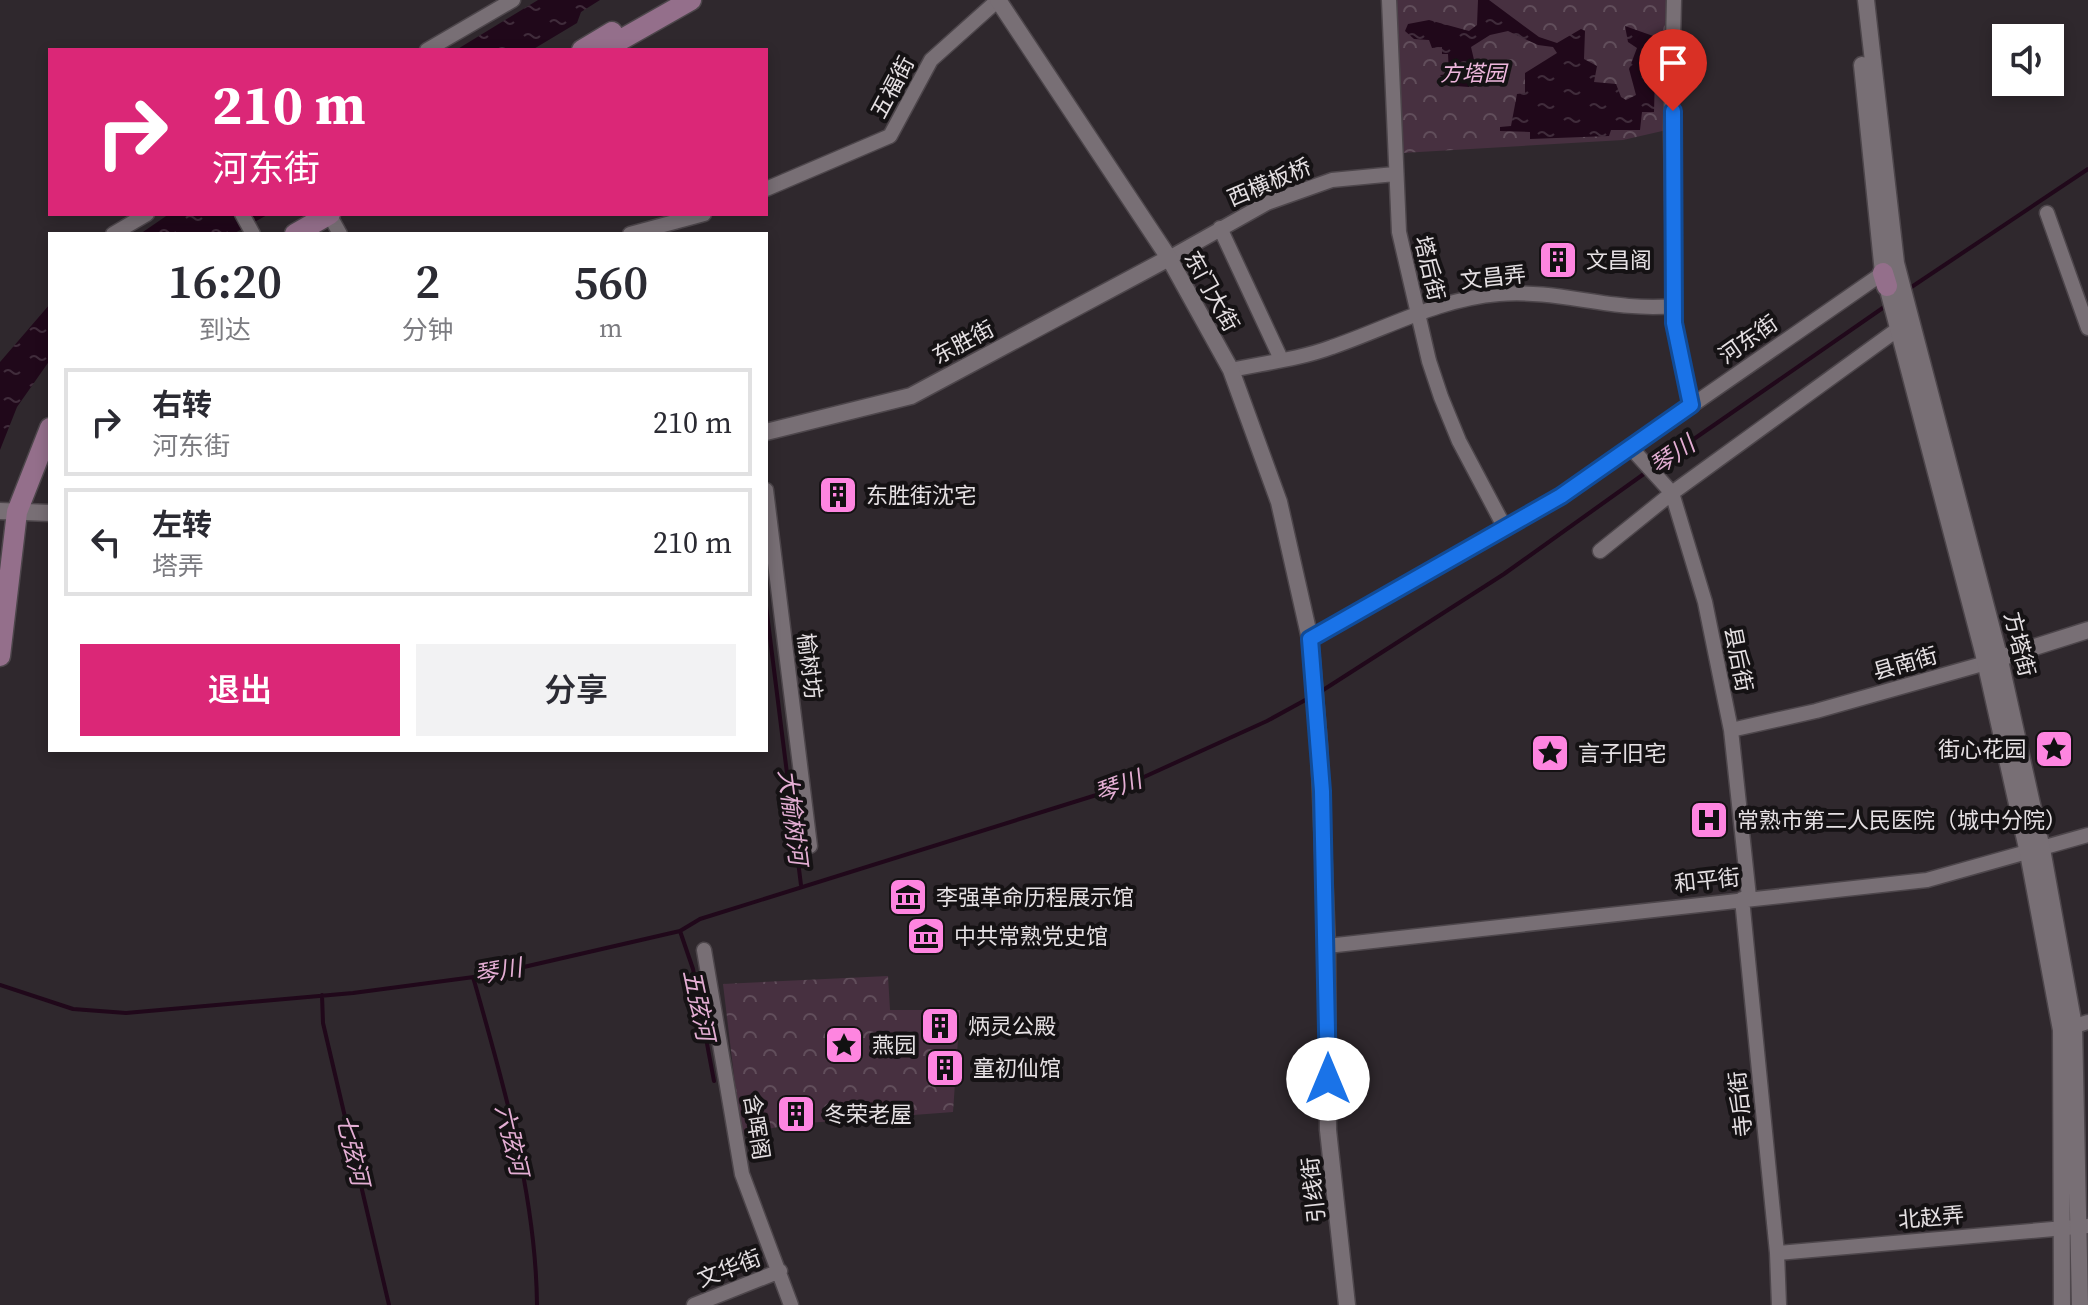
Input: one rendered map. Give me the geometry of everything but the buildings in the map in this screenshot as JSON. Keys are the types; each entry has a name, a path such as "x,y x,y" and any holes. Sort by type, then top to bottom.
{"main road":[{"path":"616,42 668,0"},
{"path":"590,48 616,42 691,0"},
{"path":"279,232 306,216"},
{"path":"298,232 326,216"},
{"path":"0,582 8,512 35,435 48,412"},
{"path":"0,656 8,512 48,432"}],"street":[{"path":"430,48 513,0"},
{"name":"五福街","path":"768,188 890,136 931,60 998,0"},
{"name":"东门大街","path":"998,0 1169,258 1231,370 1279,502 1310,639"},
{"name":"塔后街","path":"1389,0 1399,232 1429,361 1459,441 1505,528"},
{"path":"1674,0 1671,129 1674,323 1691,405"},
{"name":"方塔街","path":"1855,0 1890,279 1992,660 2074,1026 2080,1305"},
{"name":"方塔街","path":"1866,0 1890,279"},
{"name":"西横板桥","path":"1169,258 1267,203 1332,180 1395,174"},
{"path":"2047,213 2088,328"},
{"path":"116,232 144,216"},
{"path":"637,232 693,216"},
{"path":"1220,228 1281,359"},
{"name":"东胜街","path":"768,432 911,396 1169,258"},
{"name":"河东街","path":"1310,639 1505,528 1632,449 1691,405 1890,279"},
{"name":"文昌弄","path":"1231,370 1330,348 1417,311 1497,294 1540,294 1639,309 1674,306"},
{"path":"1600,551 1900,317"},
{"name":"方塔街","path":"1900,317 1992,660"},
{"name":"县后街","path":"1632,449 1672,493 1705,602 1731,730 1746,898"},
{"name":"榆树坊","path":"768,506 810,846"},
{"path":"8,512 48,513"},
{"name":"县南街","path":"1731,730 1816,711 2088,630"},
{"name":"引线街","path":"1310,639 1316,703 1327,946 1328,1130 1347,1305"},
{"name":"和平街","path":"1327,946 1927,880 2088,835"},
{"name":"寺后街","path":"1746,898 1779,1305"},
{"name":"含晖阁","path":"704,950 740,1165 791,1305"},
{"name":"方塔街","path":"2062,1305 2076,1227"},
{"name":"北赵弄","path":"1777,1253 2076,1227"},
{"name":"文华街","path":"694,1305 780,1271"}],"green space":[{"name":"方塔园","path":"1396,0 1674,0 1671,129 1623,140 1402,153"},
{"name":"燕园","path":"888,976 890,1010 960,1010 953,1112 794,1124 741,1134 723,984"}],"water":[{"path":"538,0 600,0 581,12 577,23 535,48 459,48"},
{"path":"1478,0 1489,0 1539,37 1557,43 1581,29 1585,31 1584,59 1597,66 1594,82 1616,84 1621,97 1626,100 1636,95 1629,69 1637,48 1628,42 1625,26 1656,37 1654,112 1642,112 1640,130 1611,130 1609,136 1530,139 1530,132 1500,131 1500,127 1511,126 1517,94 1525,93 1525,73 1557,53 1553,47 1538,45 1508,31 1490,35 1471,47 1475,64 1469,87 1442,85 1440,75 1449,74 1448,54 1442,54 1442,47 1432,48 1429,40 1414,39 1405,31 1408,24 1429,20 1469,31 1477,25"},
{"path":"166,216 265,216 237,232 143,232"},
{"path":"48,306 48,363 17,407 0,450 0,362"}],"waterway":[{"name":"琴川","path":"1907,290 2088,169"},
{"name":"琴川","path":"1655,466 1887,305"},
{"name":"琴川","path":"1320,692 1504,574 1648,471"},
{"name":"大榆树河","path":"768,622 801,885"},
{"name":"琴川","path":"0,985 73,1009 126,1013 353,993 489,975 680,931 700,919 1122,787 1267,721 1309,698"},
{"name":"五弦河","path":"680,931 693,969 714,1081"},
{"name":"六弦河","path":"473,977 516,1139 531,1222 537,1305"},
{"name":"七弦河","path":"322,995 323,1023 389,1305"}],"place":[{"name":"文昌阁","path":"1558,260"},
{"name":"东胜街沈宅","path":"838,495"},
{"name":"街心花园","path":"2054,749"},
{"name":"言子旧宅","path":"1550,753"},
{"name":"常熟市第二人民医院（城中分院）","path":"1709,820"},
{"name":"李强革命历程展示馆","path":"908,897"},
{"name":"中共常熟党史馆","path":"926,936"},
{"name":"炳灵公殿","path":"940,1026"},
{"name":"燕园","path":"844,1045"},
{"name":"童初仙馆","path":"945,1068"},
{"name":"冬荣老屋","path":"796,1114"}],"route":[{"path":"1328,1079 1322,791 1310,639 1561,496 1691,405 1674,323 1673,111"}]}
